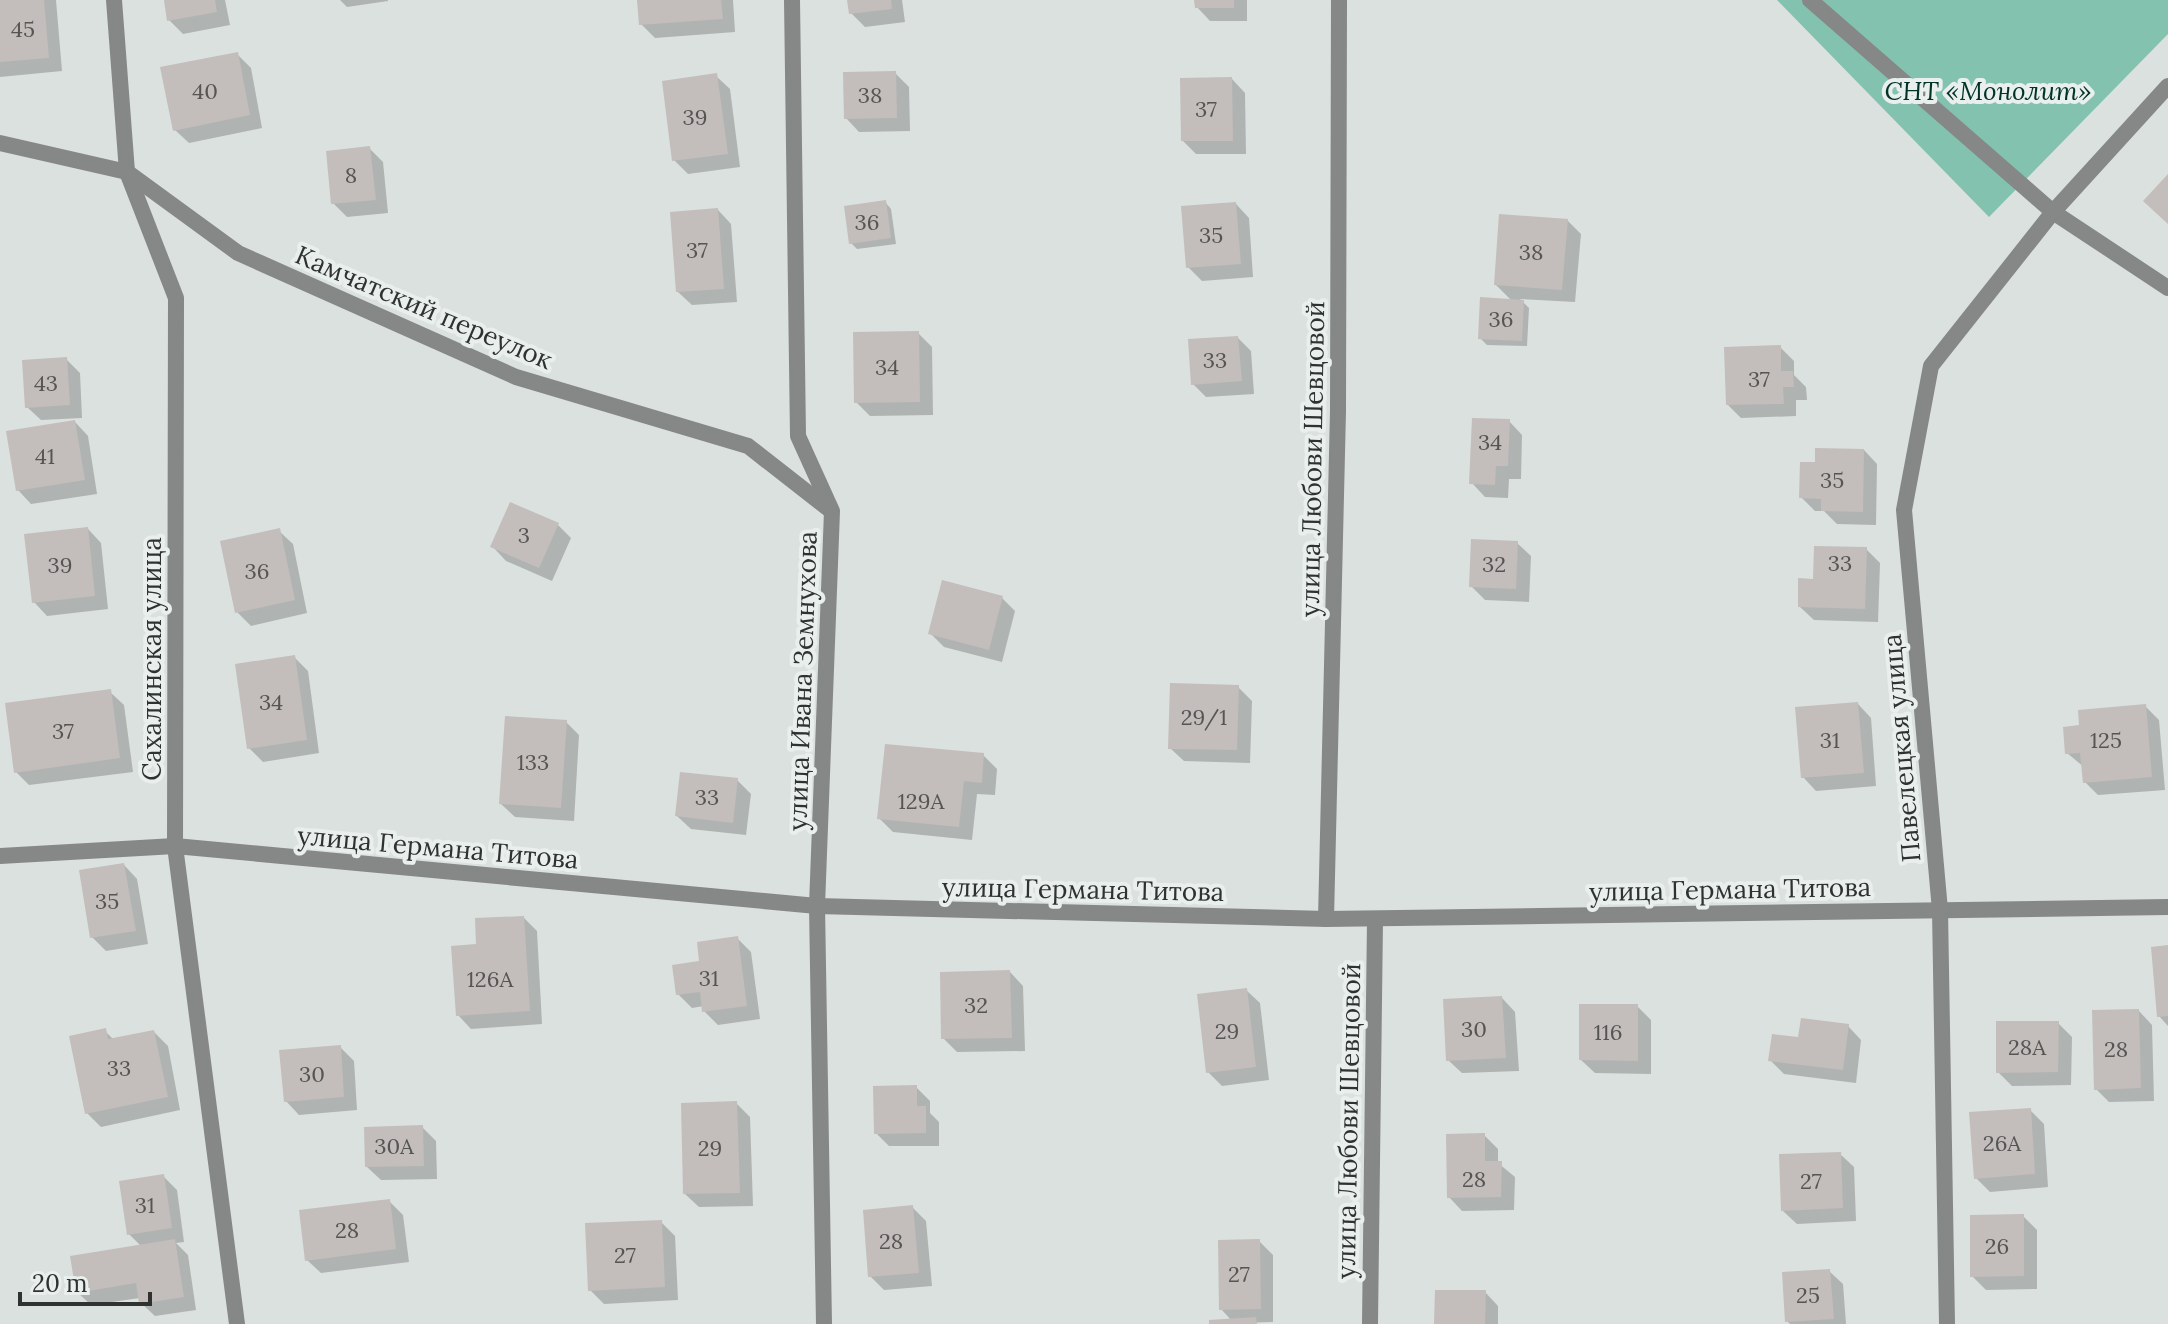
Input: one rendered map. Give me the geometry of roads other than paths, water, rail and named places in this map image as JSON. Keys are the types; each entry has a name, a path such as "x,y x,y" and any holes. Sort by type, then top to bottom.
{"street":[{"name":"Сахалинская улица","path":"114,0 127,172 176,298 175,846 237,1324"},
{"name":"улица Ивана Земнухова","path":"792,0 798,436 832,511 817,906 824,1324"},
{"name":"улица Любови Шевцовой","path":"1326,919 1338,427 1339,0"},
{"path":"1810,0 2053,212 2168,288"},
{"name":"Павелецкая улица","path":"1947,1324 1940,910 1904,510 1931,366 2053,212 2168,86"},
{"name":"Камчатский переулок","path":"0,143 127,172 238,253 516,377 748,446 832,511"},
{"name":"улица Германа Титова","path":"0,856 175,846 817,906 1326,919 2168,907"},
{"name":"улица Любови Шевцовой","path":"1370,1324 1375,920"}],"park label":[{"name":"СНТ «Монолит»","path":"1988,90"}]}
